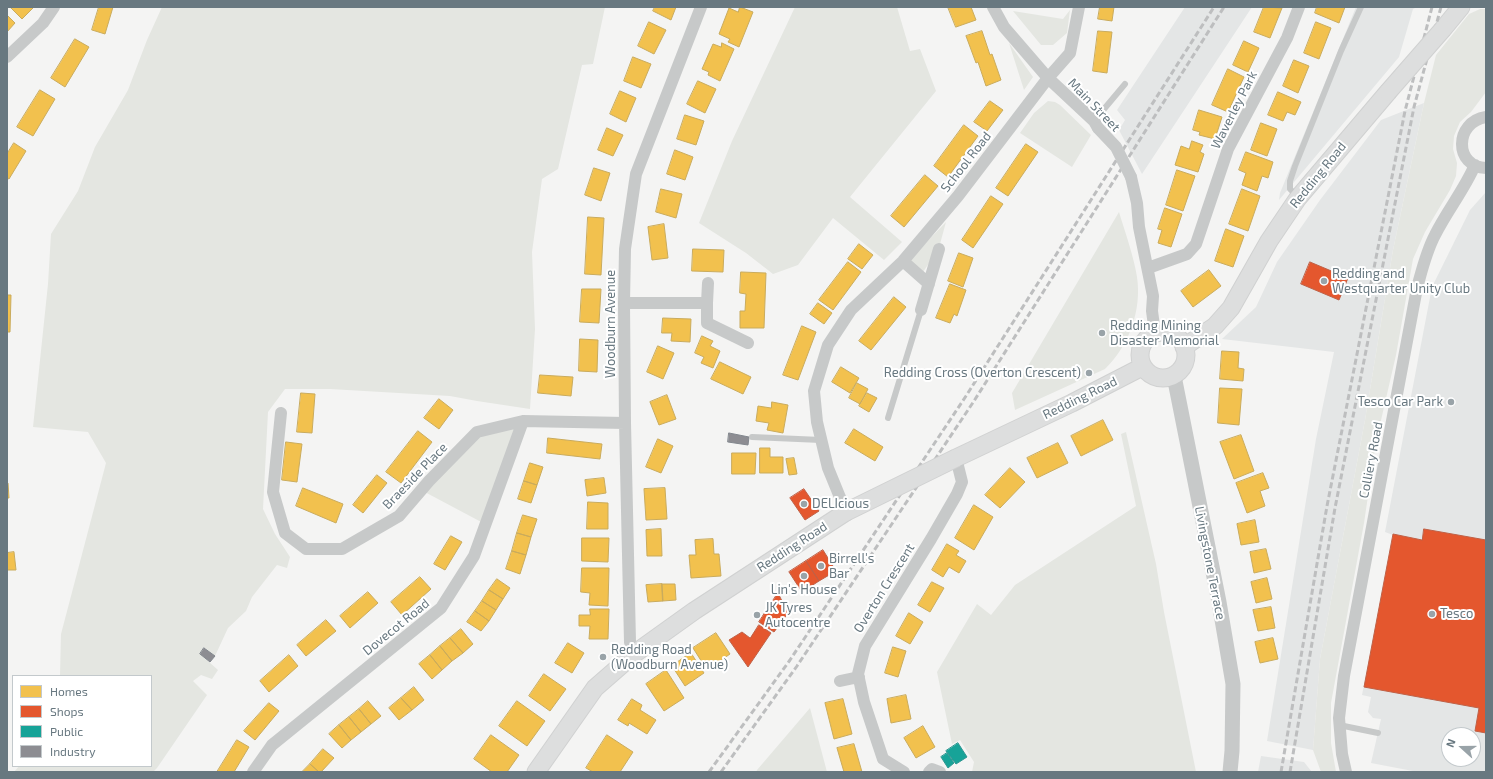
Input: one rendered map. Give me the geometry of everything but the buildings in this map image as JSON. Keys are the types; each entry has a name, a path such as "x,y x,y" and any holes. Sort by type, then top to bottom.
{"main road":[{"name":"Redding Road","path":"1184,347 1215,326 1231,308 1269,241 1298,198 1461,7"},
{"path":"1155,333 1171,333 1178,337 1184,347 1186,358 1184,365 1180,372 1174,376 1158,378 1151,376 1142,367 1139,357 1140,349 1148,336 1155,333"},
{"name":"Redding Road","path":"536,772 595,688 634,654 694,611 846,512 1142,367"}],"street":[{"path":"7,57 43,23 54,7"},
{"name":"Woodburn Avenue","path":"634,654 630,642 625,423 625,250 636,174 701,7"},
{"name":"Main Street","path":"993,7 1004,27 1048,78 1096,124 1116,148 1131,177 1137,203 1139,228 1153,296 1152,311 1155,333"},
{"name":"School Road","path":"846,512 828,468 817,422 814,391 828,345 852,310 903,261 958,196 1048,78 1070,53 1079,7"},
{"name":"Waverley Park","path":"1148,268 1187,254 1196,244 1228,149 1287,38 1299,7"},
{"path":"1480,167 1468,160 1464,153 1462,136 1466,128 1472,122 1479,118 1486,118"},
{"name":"Colliery Road","path":"1346,772 1342,754 1339,718 1344,676 1417,288 1425,256 1434,236 1469,180 1480,167"},
{"path":"921,310 939,249"},
{"path":"903,261 929,284"},
{"path":"708,284 707,323 748,343"},
{"path":"624,303 707,303"},
{"name":"Livingstone Terrace","path":"1174,376 1219,602 1233,684 1232,751 1230,772"},
{"name":"Braeside Place","path":"281,413 272,492 285,533 306,549 342,549 399,516 429,481 477,432 523,421 625,423"},
{"name":"Dovecot Road","path":"253,772 272,745 441,608 474,556 523,421"},
{"name":"Overton Crescent","path":"897,770 882,759 864,702 858,674 864,646 931,539 957,494 962,482 956,458"},
{"path":"840,681 859,677"},
{"path":"928,772 932,769 940,772"}],"lane":[{"path":"1298,198 1290,189 1290,181 1294,166 1341,51 1361,7"},
{"path":"1096,124 1125,84"},
{"path":"888,418 921,310"},
{"path":"752,437 821,440"},
{"path":"1340,725 1378,733"}],"shaded area":[{"path":"162,7 605,7 593,64 582,65 558,169 542,179 532,252 535,329 530,409 450,396 330,389 285,389 268,412 263,509 275,534 290,557 287,568 277,565 252,597 246,611 228,628 215,656 205,648 200,654 218,670 212,679 201,675 193,681 207,695 157,768 153,772 14,772 18,767 152,767 152,675 60,675 61,634 106,463 88,432 33,427 48,284 51,234 78,191 95,147 128,90 147,40"},
{"path":"795,7 897,7 910,51 920,49 936,91 850,197 902,242 884,260 833,218 798,265 773,274 746,253 699,223 732,141"},
{"path":"1185,7 1252,7 1142,174 1119,130 1125,120 1117,110"},
{"path":"1356,7 1417,7 1413,9 1399,57 1279,200 1280,193"},
{"path":"1480,9 1486,9 1486,92 1471,112 1460,122 1454,136 1453,149 1457,163 1456,176 1450,190 1425,232 1413,259 1396,355 1376,442 1364,523 1331,703 1331,743 1336,772 1321,772 1313,750 1320,659 1365,420 1393,250 1424,103 1436,55 1469,14"},
{"path":"1070,10 1067,33 1053,45 1041,45 1013,11 1063,19"},
{"path":"1009,43 1033,77 1024,90"},
{"path":"1048,101 1055,102 1060,105 1091,135 1072,167 1020,133 1034,113"},
{"path":"1424,103 1393,250 1365,420 1320,659 1313,750 1267,741 1316,439 1334,352 1222,339 1256,307 1277,262 1320,200 1381,120"},
{"path":"1486,192 1486,772 1418,772 1371,763 1381,719 1373,718 1368,712 1371,697 1362,695 1393,535 1385,532 1432,287 1470,210"},
{"path":"1119,212 1134,261 1138,289 1132,327 1121,350 1105,369 1015,410 1012,393"},
{"path":"946,222 940,244 937,243 932,254 934,256 923,272 911,261 914,255"},
{"path":"523,421 485,524 421,490 477,432"},
{"path":"1126,432 1156,564 1164,612 1196,772 972,772 974,762 960,740 952,744 937,672 977,604 991,615 1015,585 1136,506 1121,434"},
{"path":"810,708 827,772 756,772 757,770"},
{"path":"1261,756 1304,762 1312,772 1258,772"}],"railway":[{"path":"709,772 790,660 966,396 1214,7"},
{"path":"721,772 797,666 974,401 1224,7"},
{"path":"1281,772 1327,506 1405,111 1432,7"},
{"path":"1290,772 1335,508 1414,107 1441,7"}],"place":[{"name":"Redding and Westquarter Unity Club","path":"1324,281"},
{"name":"Redding Mining Disaster Memorial","path":"1102,333"},
{"name":"Redding Cross (Overton Crescent)","path":"1089,373"},
{"name":"Tesco Car Park","path":"1451,402"},
{"name":"DELIcious","path":"804,504"},
{"name":"Birrell's Bar","path":"821,566"},
{"name":"Lin's House","path":"804,576"},
{"name":"Tesco","path":"1432,614"},
{"name":"JK Tyres Autocentre","path":"757,615"},
{"name":"Redding Road (Woodburn Avenue)","path":"603,657"}]}
